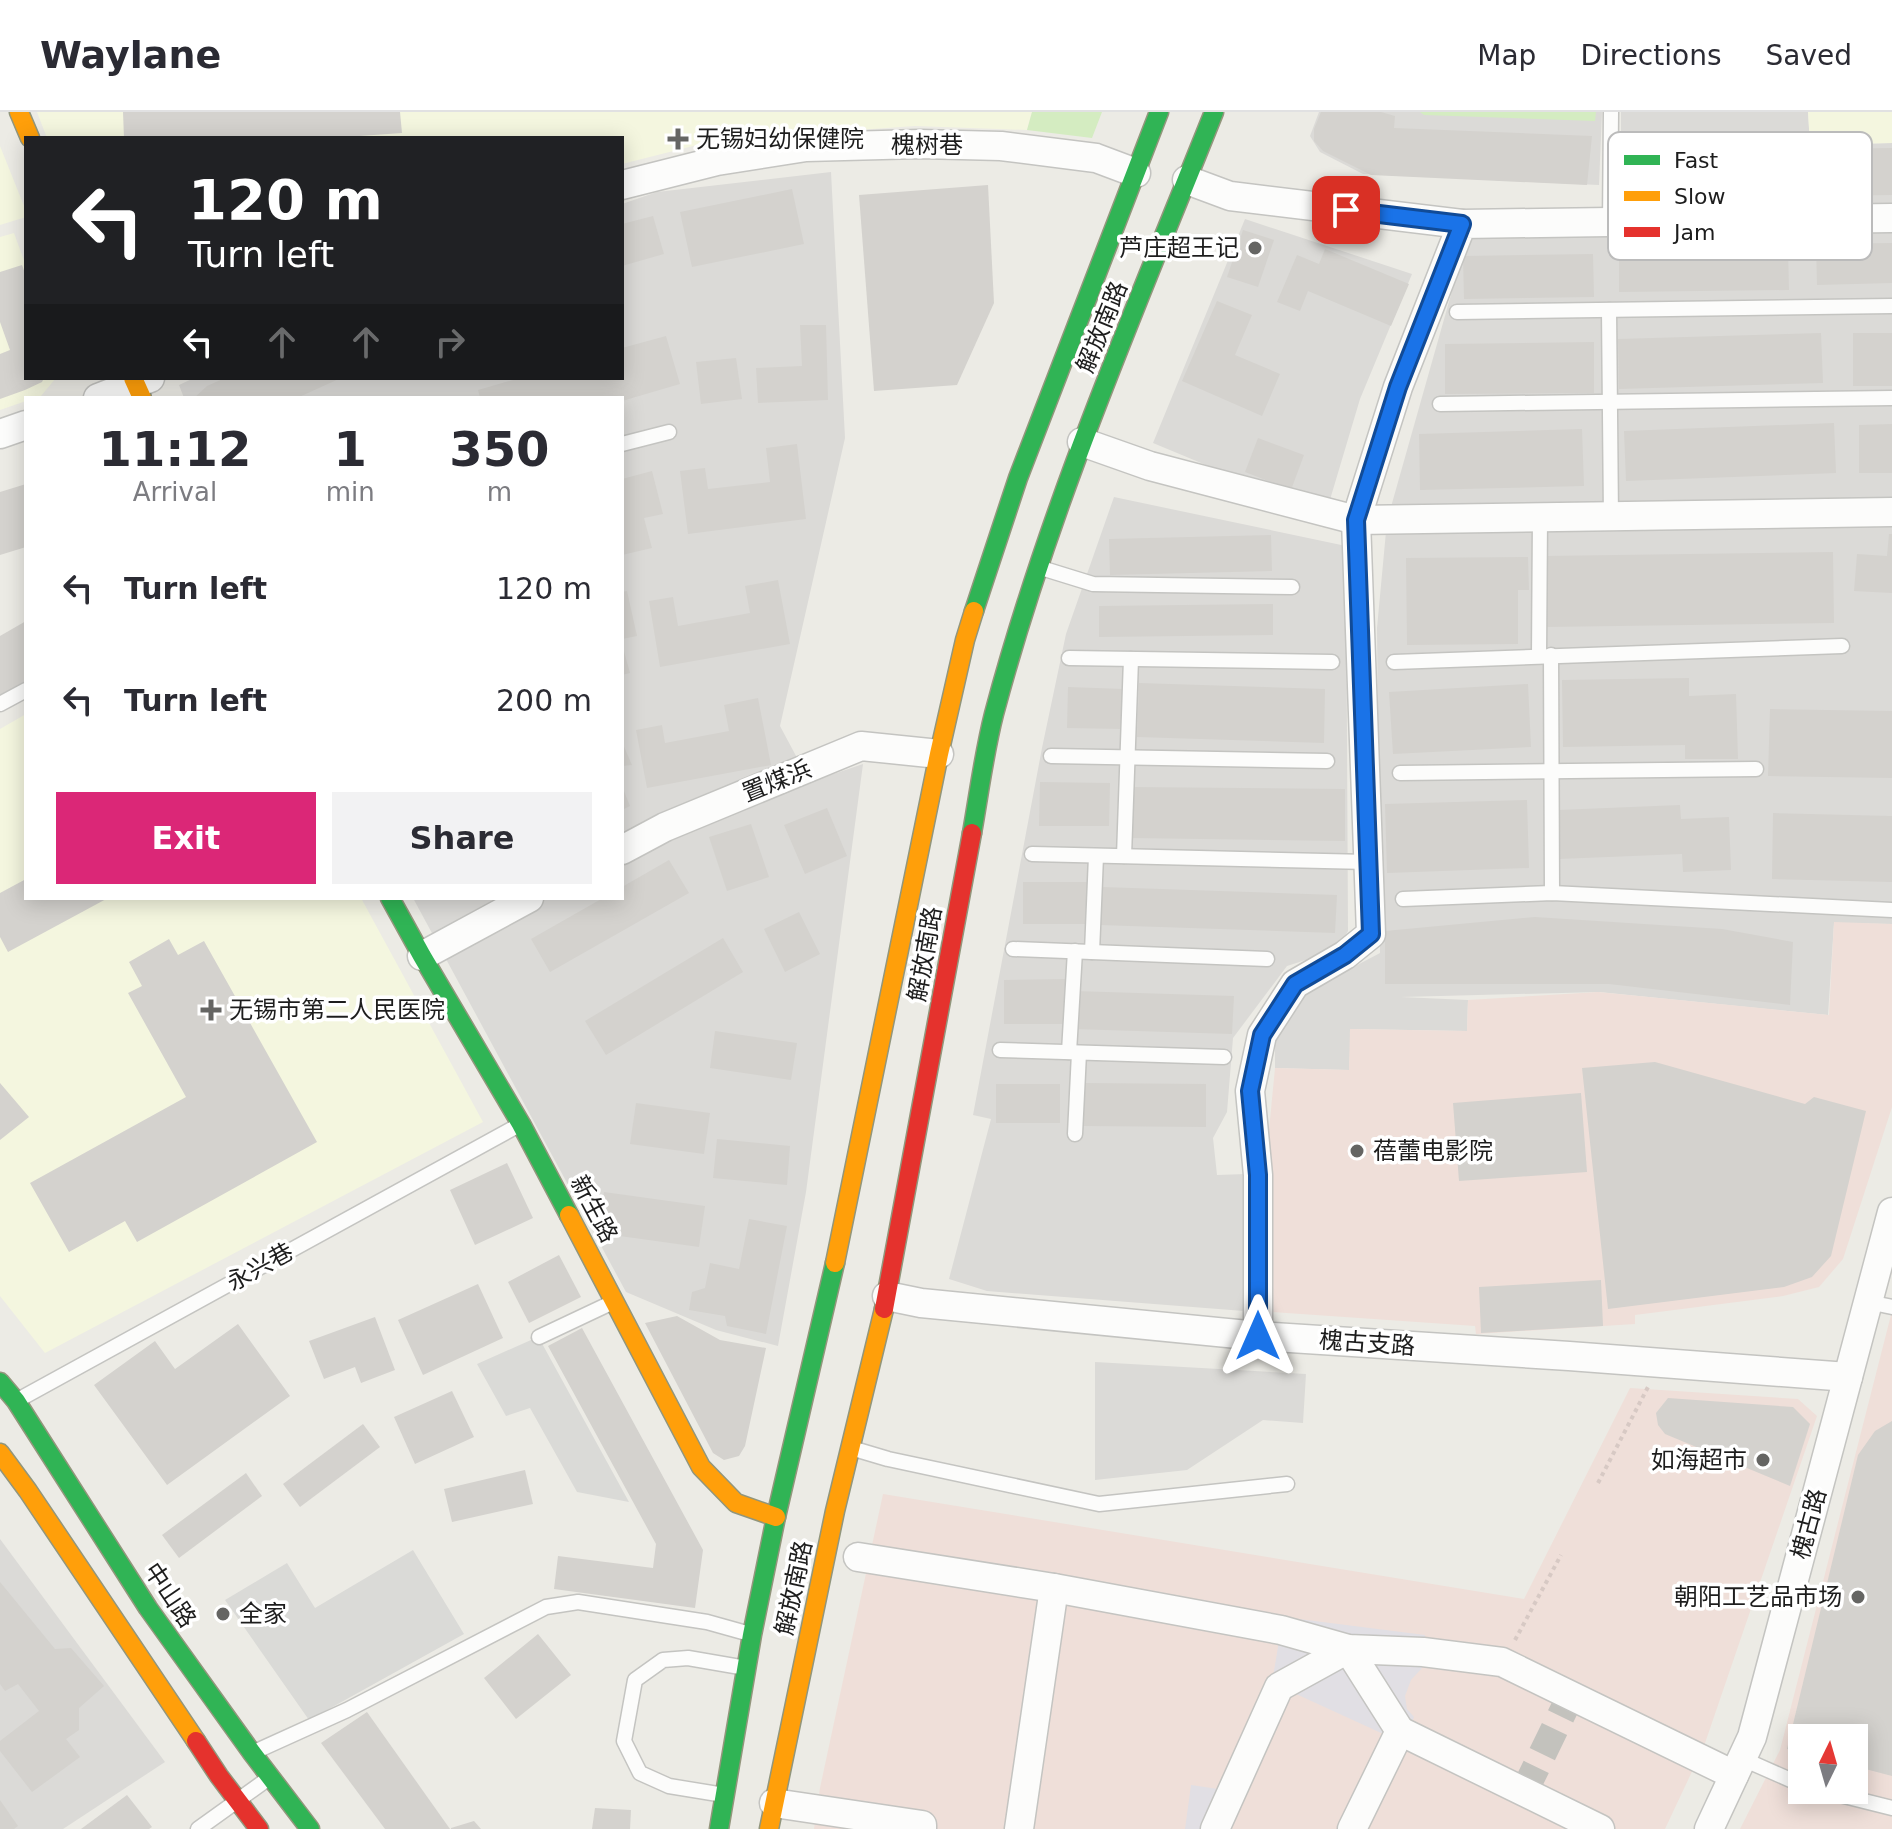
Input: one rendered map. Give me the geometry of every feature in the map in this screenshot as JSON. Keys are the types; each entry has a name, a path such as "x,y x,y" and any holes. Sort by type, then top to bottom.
{"main road":[{"path":"19,112 29,136"},
{"name":"解放南路","path":"719,1829 752,1635 776,1517 826,1307 965,640 1018,478 1159,112"},
{"name":"解放南路","path":"772,1816 835,1511 887,1296 993,717 1037,567 1082,442 1214,112"},
{"name":"新生路","path":"391,900 521,1124 701,1467 736,1503 776,1517"},
{"name":"中山路","path":"0,1382 8,1405 148,1608 310,1829"},
{"path":"0,1453 259,1829"}],"street":[{"name":"槐树巷","path":"624,184 717,161 806,147 920,144 1001,146 1096,158 1136,173"},
{"path":"1187,180 1230,196 1462,224 1608,223"},
{"path":"1872,218 1892,218"},
{"path":"1258,1336 1258,1175 1250,1091 1262,1035 1295,984 1345,955 1371,934 1356,520 1398,387 1462,224"},
{"path":"104,396 140,385"},
{"path":"0,434 24,426"},
{"path":"1082,442 1150,466 1356,520 1892,512"},
{"name":"置煤浜","path":"624,849 665,827 861,746 939,754"},
{"path":"422,956 525,900"},
{"name":"槐古路","path":"1709,1829 1752,1737 1848,1377 1880,1305 1892,1212"},
{"name":"槐古支路","path":"887,1296 921,1303 1258,1336 1848,1377"},
{"path":"858,1557 1054,1588 1281,1630 1348,1649 1423,1652 1502,1662 1739,1767"},
{"path":"1019,1829 1054,1588"},
{"path":"1348,1649 1400,1731 1600,1829"},
{"path":"1215,1829 1279,1687 1348,1649"},
{"path":"1352,1829 1400,1731"},
{"path":"772,1816 922,1825 922,1829"}],"lane":[{"path":"1611,112 1611,132"},
{"path":"1457,312 1892,306"},
{"path":"1609,310 1611,517"},
{"path":"1440,404 1892,398"},
{"path":"624,443 669,432"},
{"path":"1540,518 1552,893"},
{"path":"1037,567 1093,584 1292,587"},
{"path":"1394,662 1842,646"},
{"path":"1069,658 1332,662"},
{"path":"1124,856 1131,659"},
{"path":"0,704 24,691"},
{"path":"1051,756 1327,761"},
{"path":"1400,773 1756,769"},
{"path":"1032,854 1368,862"},
{"path":"1092,952 1096,856"},
{"path":"1403,899 1552,893 1892,910"},
{"path":"1013,949 1267,959"},
{"path":"1075,951 1075,1134"},
{"path":"1000,1050 1224,1057"},
{"name":"永兴巷","path":"8,1405 521,1124"},
{"path":"539,1337 615,1301"},
{"path":"850,1448 1099,1504 1287,1484"},
{"path":"252,1753 347,1710 546,1607 578,1602 707,1622 752,1635"},
{"path":"725,1795 669,1786 640,1773 624,1741 635,1680 663,1660 688,1658 746,1668"},
{"path":"1739,1767 1788,1781"},
{"path":"198,1829 270,1777"},
{"path":"1868,1802 1892,1808"}],"path":[{"path":"1598,1483 1660,1364"},
{"path":"1502,1662 1561,1555"}],"shaded area":[{"name":"无锡妇幼保健院","path":"37,112 1032,112 1027,130 915,126 717,140 624,163 624,136 46,136"},
{"path":"1319,112 1602,112 1599,185 1363,174 1320,152 1310,136"},
{"path":"1621,112 1808,112 1809,132 1621,132"},
{"path":"1808,112 1892,112 1892,143 1872,143 1872,132 1809,132"},
{"path":"1872,143 1892,143 1892,924 1834,923 1828,1015 1599,992 1401,997 1468,1000 1467,1031 1351,1029 1349,1070 1275,1068 1275,1027 1306,992 1380,953 1377,628 1387,521 1467,238 1608,236 1608,260 1872,260"},
{"path":"0,146 24,206 24,218 0,225"},
{"path":"831,172 845,438 780,726 810,782 863,764 806,1192 778,1346 716,1330 626,1292 414,900 624,900 624,396 183,396 179,385 190,380 624,380 624,203 657,192"},
{"path":"1245,219 1412,274 1360,399 1329,503 1242,480 1153,443"},
{"path":"14,233 24,260 24,380 54,380 41,396 24,396 24,402 0,410 0,237"},
{"path":"1114,497 1346,546 1348,931 1337,950 1287,966 1233,1038 1227,1112 1213,1138 1217,1175 1246,1174 1244,1311 987,1291 949,1279 991,1119 973,1115 1066,634"},
{"name":"无锡市第二人民医院","path":"24,715 24,900 362,900 483,1122 45,1353 0,1296 0,729"},
{"path":"1834,922 1892,924 1892,1107 1843,1259 1819,1287 1783,1296 1635,1315 1635,1324 1476,1334 1475,1326 1272,1312 1269,1130 1275,1068 1349,1070 1350,1029 1467,1031 1468,1000 1598,992 1829,1015"},
{"name":"朝阳工艺品市场","path":"1892,1311 1892,1829 1740,1829 1780,1750"},
{"path":"540,1336 629,1502 577,1492 530,1408 506,1416 477,1364"},
{"path":"1095,1362 1306,1374 1303,1423 1263,1420 1187,1470 1095,1480"},
{"path":"1630,1388 1798,1399 1817,1416 1704,1746 1665,1829 814,1829 883,1494 1524,1599"},
{"path":"0,1539 165,1762 63,1829 0,1829"},
{"path":"413,1550 464,1634 309,1720 225,1600 287,1563 315,1608"},
{"path":"1283,1617 1425,1635 1422,1668 1411,1680 1405,1696 1407,1709 1414,1717 1403,1743 1272,1683"},
{"path":"1191,1785 1245,1793 1227,1829 1185,1829"}],"green space":[{"path":"1032,112 1102,112 1092,138 1027,130"},
{"path":"1420,112 1596,112 1595,121 1424,115"}],"building":[{"path":"123,112 400,112 402,133 359,136 124,136"},
{"path":"1321,112 1381,112 1395,116 1394,128 1592,136 1587,185 1371,175 1323,151 1314,141 1314,129"},
{"path":"1872,148 1892,148 1892,195 1872,195"},
{"path":"988,185 994,303 957,385 874,391 859,195"},
{"path":"792,189 804,244 692,267 680,212"},
{"path":"653,216 664,254 624,265 624,223"},
{"path":"1243,230 1274,240 1258,287 1227,277"},
{"path":"1872,243 1892,243 1892,283 1817,285 1816,260 1872,260"},
{"path":"1325,249 1409,284 1391,326 1308,291 1300,311 1277,302 1297,255 1319,264"},
{"path":"1593,254 1594,297 1464,299 1463,256"},
{"path":"1619,260 1788,260 1789,290 1619,292"},
{"path":"22,265 24,380 43,380 0,399 0,354 10,350 0,322 0,272"},
{"path":"1217,301 1252,315 1235,355 1280,374 1262,416 1182,381"},
{"path":"800,325 826,325 828,400 758,403 756,368 802,366"},
{"path":"1821,333 1823,383 1619,389 1618,339"},
{"path":"1853,333 1892,333 1892,386 1853,386"},
{"path":"666,336 680,384 624,400 624,396 480,396 478,390 513,380 624,380 624,347"},
{"path":"1594,342 1594,393 1445,394 1445,344"},
{"path":"736,358 742,399 701,404 696,362"},
{"path":"220,380 337,380 301,396 196,396 207,386"},
{"path":"1834,423 1836,473 1626,481 1624,431"},
{"path":"1892,424 1892,473 1859,473 1859,425"},
{"path":"1582,429 1584,486 1420,490 1419,434"},
{"path":"1258,438 1304,455 1291,490 1245,472"},
{"path":"797,444 806,519 688,534 680,471 705,468 708,489 770,482 766,448"},
{"path":"652,471 663,514 644,518 652,548 624,555 624,511 624,478"},
{"path":"24,485 24,548 0,555 0,492"},
{"path":"1889,534 1892,534 1892,593 1854,591 1857,554 1887,556"},
{"path":"1271,535 1272,571 1110,575 1109,539"},
{"path":"1833,552 1834,623 1545,627 1544,556"},
{"path":"1528,557 1529,590 1518,590 1518,644 1407,645 1406,558"},
{"path":"778,580 790,644 660,667 649,601 673,597 678,626 750,613 745,586"},
{"path":"627,591 637,636 624,639 624,592"},
{"path":"1273,604 1273,635 1099,637 1099,606"},
{"path":"24,622 24,685 0,698 0,636"},
{"path":"624,651 630,673 624,674"},
{"path":"1689,678 1689,696 1736,694 1738,759 1685,759 1685,745 1563,747 1562,680"},
{"path":"1139,683 1325,689 1324,743 1137,737"},
{"path":"1528,684 1531,747 1393,754 1389,692"},
{"path":"1068,687 1124,689 1123,729 1067,728"},
{"path":"758,698 771,765 647,788 636,730 662,725 665,743 729,731 724,705"},
{"path":"1770,709 1892,711 1892,778 1768,776"},
{"path":"624,747 632,765 624,766"},
{"path":"1040,782 1110,783 1109,826 1039,826"},
{"path":"1130,787 1345,789 1345,841 1130,838"},
{"path":"624,791 630,806 624,809"},
{"path":"1527,800 1529,868 1387,873 1385,804"},
{"path":"1680,805 1681,819 1729,817 1731,870 1683,872 1682,854 1559,859 1558,810"},
{"path":"827,808 847,856 805,874 784,825"},
{"path":"1773,813 1892,816 1892,882 1772,879"},
{"path":"751,824 769,877 727,891 709,837"},
{"path":"669,860 689,893 550,972 531,939 599,900 624,900 624,886"},
{"path":"24,880 24,900 104,900 8,952 0,937 0,893"},
{"path":"1023,882 1087,882 1087,924 1023,924"},
{"path":"1102,887 1337,895 1335,933 1100,925"},
{"path":"799,912 820,954 785,972 764,929"},
{"path":"1535,917 1722,929 1793,942 1790,1005 1609,984 1385,984 1385,931"},
{"path":"723,938 743,972 606,1055 585,1021"},
{"path":"169,939 178,955 204,941 317,1142 137,1242 125,1221 69,1252 30,1183 186,1097 128,993 142,986 129,962"},
{"path":"1067,979 1068,1024 1004,1024 1004,980"},
{"path":"1074,991 1234,996 1232,1034 1073,1029"},
{"path":"715,1031 797,1043 791,1080 710,1068"},
{"path":"1655,1062 1805,1104 1814,1097 1866,1111 1831,1256 1812,1277 1784,1287 1608,1309 1582,1068"},
{"path":"0,1083 29,1117 0,1140"},
{"path":"1082,1083 1206,1084 1206,1127 1081,1126"},
{"path":"996,1084 1060,1084 1060,1123 996,1123"},
{"path":"1581,1093 1587,1172 1459,1181 1453,1103"},
{"path":"636,1103 710,1113 704,1154 630,1144"},
{"path":"717,1139 790,1146 787,1185 713,1178"},
{"path":"507,1163 533,1218 475,1245 450,1190"},
{"path":"604,1192 705,1206 699,1247 598,1233"},
{"path":"749,1219 787,1226 766,1334 727,1326 725,1316 689,1310 692,1292 705,1288 710,1263 739,1269"},
{"path":"559,1255 581,1297 529,1323 508,1282"},
{"path":"1601,1280 1603,1326 1481,1333 1479,1287"},
{"path":"478,1284 503,1338 423,1375 398,1320"},
{"path":"677,1316 720,1340 766,1348 745,1446 739,1456 724,1460 713,1453 645,1323"},
{"path":"375,1317 395,1370 361,1383 355,1367 324,1379 309,1341"},
{"path":"238,1324 290,1396 167,1485 94,1385 155,1341 175,1369"},
{"path":"582,1328 703,1550 695,1608 554,1589 558,1556 653,1568 656,1544 548,1346"},
{"path":"452,1391 474,1437 415,1464 394,1417"},
{"name":"如海超市","path":"1668,1398 1793,1407 1810,1424 1790,1486 1665,1434 1658,1425 1656,1413"},
{"name":"朝阳工艺品市场","path":"1892,1421 1892,1776 1868,1770 1868,1724 1793,1724 1858,1455 1875,1431"},
{"path":"363,1424 380,1447 300,1507 283,1484"},
{"path":"525,1470 533,1504 452,1522 444,1489"},
{"path":"246,1473 262,1496 179,1558 162,1535"},
{"path":"0,1582 55,1649 71,1648 104,1686 79,1708 79,1730 66,1739 80,1757 32,1792 0,1751 0,1741 39,1711 18,1684 5,1691 0,1684"},
{"path":"538,1634 571,1675 516,1719 484,1678"},
{"path":"367,1712 450,1829 385,1829 321,1743"},
{"path":"127,1795 152,1827 81,1829"},
{"path":"0,1800 18,1826 14,1829 0,1829"},
{"path":"595,1808 631,1810 630,1829 592,1829"},
{"path":"474,1821 481,1829 451,1829 451,1828"}],"tunnel":[{"path":"1524,1792 1571,1695"}],"traffic: fast":[{"path":"974,611 1018,478 1159,112"},
{"path":"972,833 994,714 1040,560 1124,335 1214,112"},
{"path":"391,900 521,1124 569,1215"},
{"path":"719,1829 752,1635 776,1517 835,1263"},
{"path":"0,1382 16,1401 148,1608 310,1829"}],"traffic: slow":[{"path":"19,112 29,136"},
{"path":"134,380 141,396"},
{"path":"835,1263 939,754 974,611"},
{"path":"569,1215 701,1467 736,1503 776,1517"},
{"path":"769,1829 835,1511 884,1309"},
{"path":"0,1453 196,1741"}],"traffic: jam":[{"path":"884,1309 972,833"},
{"path":"196,1741 259,1829"}],"place":[{"name":"无锡妇幼保健院","path":"678,139"},
{"name":"芦庄超王记","path":"1255,248"},
{"name":"无锡市第二人民医院","path":"211,1010"},
{"name":"蓓蕾电影院","path":"1357,1151"},
{"name":"如海超市","path":"1763,1460"},
{"name":"朝阳工艺品市场","path":"1858,1597"},
{"name":"全家","path":"223,1614"}],"route":[{"path":"1258,1336 1258,1175 1250,1091 1262,1035 1295,984 1345,955 1371,934 1356,520 1398,387 1462,224 1346,210"}]}
